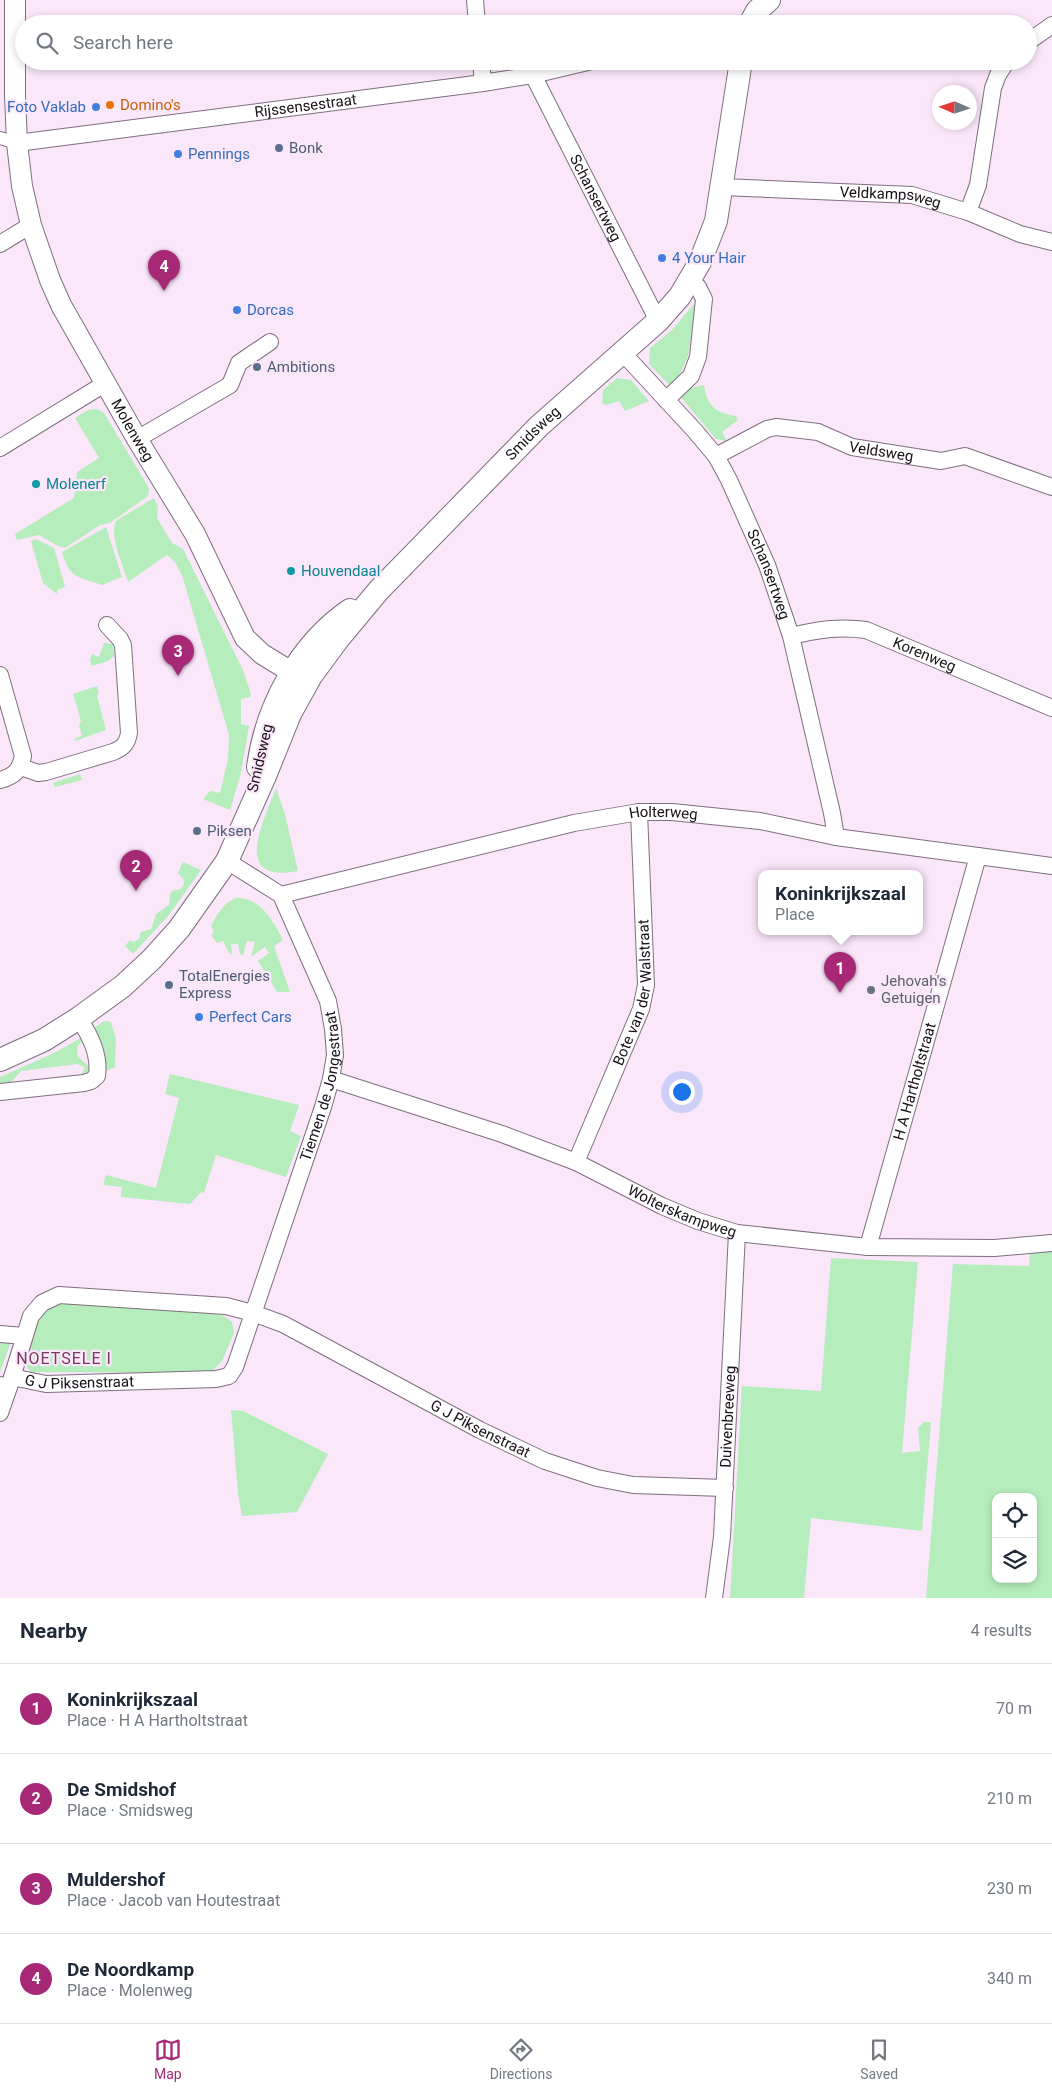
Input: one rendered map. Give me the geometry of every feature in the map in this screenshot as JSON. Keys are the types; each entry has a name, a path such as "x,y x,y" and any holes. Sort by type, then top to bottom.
{"main road":[{"path":"755,15 769,0"},
{"name":"Smidsweg","path":"0,1060 44,1040 79,1018 123,986 152,959 190,916 227,861 246,820 264,732 274,706 300,677 314,643 327,628 379,590 539,426 658,321 690,282 711,236 722,187 740,70"}],"street":[{"name":"Molenweg","path":"15,0 9,141 31,225 50,280 61,305 137,439 195,534 246,638 262,654 300,677"},
{"path":"475,0 476,15"},
{"path":"1037,36 1052,25"},
{"path":"482,70 483,83"},
{"name":"Rijssensestraat","path":"9,141 315,106 483,83 554,70"},
{"path":"968,212 978,185 994,88 1001,70"},
{"name":"Schansertweg","path":"533,75 658,321"},
{"name":"Veldkampsweg","path":"722,187 904,194 931,199 1020,234 1052,242"},
{"path":"0,244 31,225"},
{"path":"666,400 691,376 698,357 704,299 698,287 690,282"},
{"path":"137,439 230,385 239,363 270,342"},
{"name":"Schansertweg","path":"622,352 716,456 729,480 767,565 791,636 836,837"},
{"path":"0,448 106,383"},
{"name":"Veldsweg","path":"716,456 767,429 776,427 818,432 852,447 942,461 965,456 1052,487"},
{"path":"21,767 38,773 46,772 113,752 121,749 127,743 129,733 123,645 107,625"},
{"name":"Korenweg","path":"791,636 821,629 844,627 866,630 1052,708"},
{"path":"0,674 22,746 23,756 21,767 16,774 0,780"},
{"name":"Holterweg","path":"281,894 574,823 639,812 672,812 760,821 836,837 1052,866"},
{"name":"Bote van der Walstraat","path":"576,1162 641,1009 646,985 639,812"},
{"name":"H A Hartholtstraat","path":"868,1247 978,856"},
{"path":"227,861 281,894"},
{"name":"Tiemen de Jongestraat","path":"253,1313 331,1079 335,1056 328,1001 281,894"},
{"path":"0,1092 84,1083 97,1076 98,1067 92,1040 79,1018"},
{"name":"Wolterskampweg","path":"331,1079 502,1134 576,1162 680,1214 737,1233 868,1247 994,1248 1052,1244"},
{"name":"Duivenbreeweg","path":"714,1598 722,1537 737,1233"},
{"name":"G J Piksenstraat","path":"253,1313 235,1367 229,1376 216,1379 46,1384 7,1383 31,1316 42,1303 59,1295 226,1306 253,1313 283,1324 480,1430 545,1461 597,1478 632,1485 725,1488"},
{"path":"0,1334 24,1336"},
{"path":"0,1413 7,1383"}],"green space":[{"path":"696,304 688,356 679,376 682,380 673,389 649,364 650,348 672,330 693,305"},
{"path":"617,378 631,380 649,401 625,411 619,401 606,405 602,403 603,390"},
{"path":"704,385 710,403 723,413 736,416 738,420 722,432 727,441 716,439 679,395 686,389"},
{"path":"97,409 104,413 149,488 148,496 110,523 100,525 65,548 39,535 17,540 15,534 74,498 77,472 99,458 75,418 88,410"},
{"path":"154,498 158,506 157,518 172,543 183,549 243,670 251,694 250,697 241,699 241,724 249,726 241,773 230,810 203,799 210,791 220,793 228,759 229,735 182,575 175,562 167,555 128,582 117,550 114,525 117,520"},
{"path":"106,527 122,577 102,585 80,578 72,572 62,552"},
{"path":"36,539 54,548 65,587 57,590 57,594 43,583 31,541"},
{"path":"104,643 113,644 114,656 108,661 92,666 90,661 92,654 99,657"},
{"path":"97,686 99,694 97,695 106,730 75,741 75,738 82,736 79,725 81,721 73,694"},
{"path":"80,774 82,780 55,787 53,783"},
{"path":"276,788 285,814 298,871 277,873 264,868 258,859 257,847 260,832"},
{"path":"183,862 201,870 169,915 133,954 125,946 130,940 134,942 139,939 141,932 151,929 156,914 169,905 172,891 181,889 183,886 184,880 178,873"},
{"path":"236,898 245,898 252,901 271,918 283,940 274,946 290,992 277,992 258,961 269,953 265,947 251,957 255,942 247,941 243,955 240,954 238,944 231,944 232,953 230,955 223,941 217,943 211,935 214,931 211,926 218,913 224,906"},
{"path":"104,1021 111,1022 116,1039 115,1067 106,1071 99,1038 94,1028"},
{"path":"83,1037 87,1046 81,1042 77,1047 78,1057 90,1067 87,1075 80,1076 85,1068 78,1064 21,1071 8,1086 0,1087 0,1077 54,1053"},
{"path":"170,1074 299,1105 290,1131 301,1136 286,1177 216,1155 204,1193 201,1192 190,1204 121,1197 122,1187 103,1185 106,1175 156,1188 179,1098 165,1094"},
{"path":"1052,1250 1052,1598 926,1598 953,1264 1029,1266 1030,1252"},
{"path":"831,1258 918,1262 902,1453 920,1451 918,1428 924,1422 931,1422 922,1531 811,1518 804,1598 730,1598 742,1386 821,1391"},
{"path":"64,1300 221,1314 232,1322 234,1333 222,1361 212,1371 189,1373 31,1372 23,1362 35,1325 45,1312"},
{"path":"0,1342 11,1342 0,1372"},
{"path":"231,1410 243,1411 328,1454 297,1512 242,1516 238,1494"}],"place":[{"name":"Domino's","path":"110,105"},
{"name":"Foto Vaklab","path":"96,107"},
{"name":"Bonk","path":"279,148"},
{"name":"Pennings","path":"178,154"},
{"name":"4 Your Hair","path":"662,258"},
{"name":"De Noordkamp","path":"164,291"},
{"name":"Dorcas","path":"237,310"},
{"name":"Ambitions","path":"257,367"},
{"name":"Molenerf","path":"36,484"},
{"name":"Houvendaal","path":"291,571"},
{"name":"Muldershof","path":"178,676"},
{"name":"Piksen","path":"197,831"},
{"name":"De Smidshof","path":"136,891"},
{"name":"TotalEnergies Express","path":"169,985"},
{"name":"Jehovah's Getuigen","path":"871,990"},
{"name":"Koninkrijkszaal","path":"840,993"},
{"name":"Perfect Cars","path":"199,1017"}],"district":[{"name":"NOETSELE I","path":"64,1358"}]}
